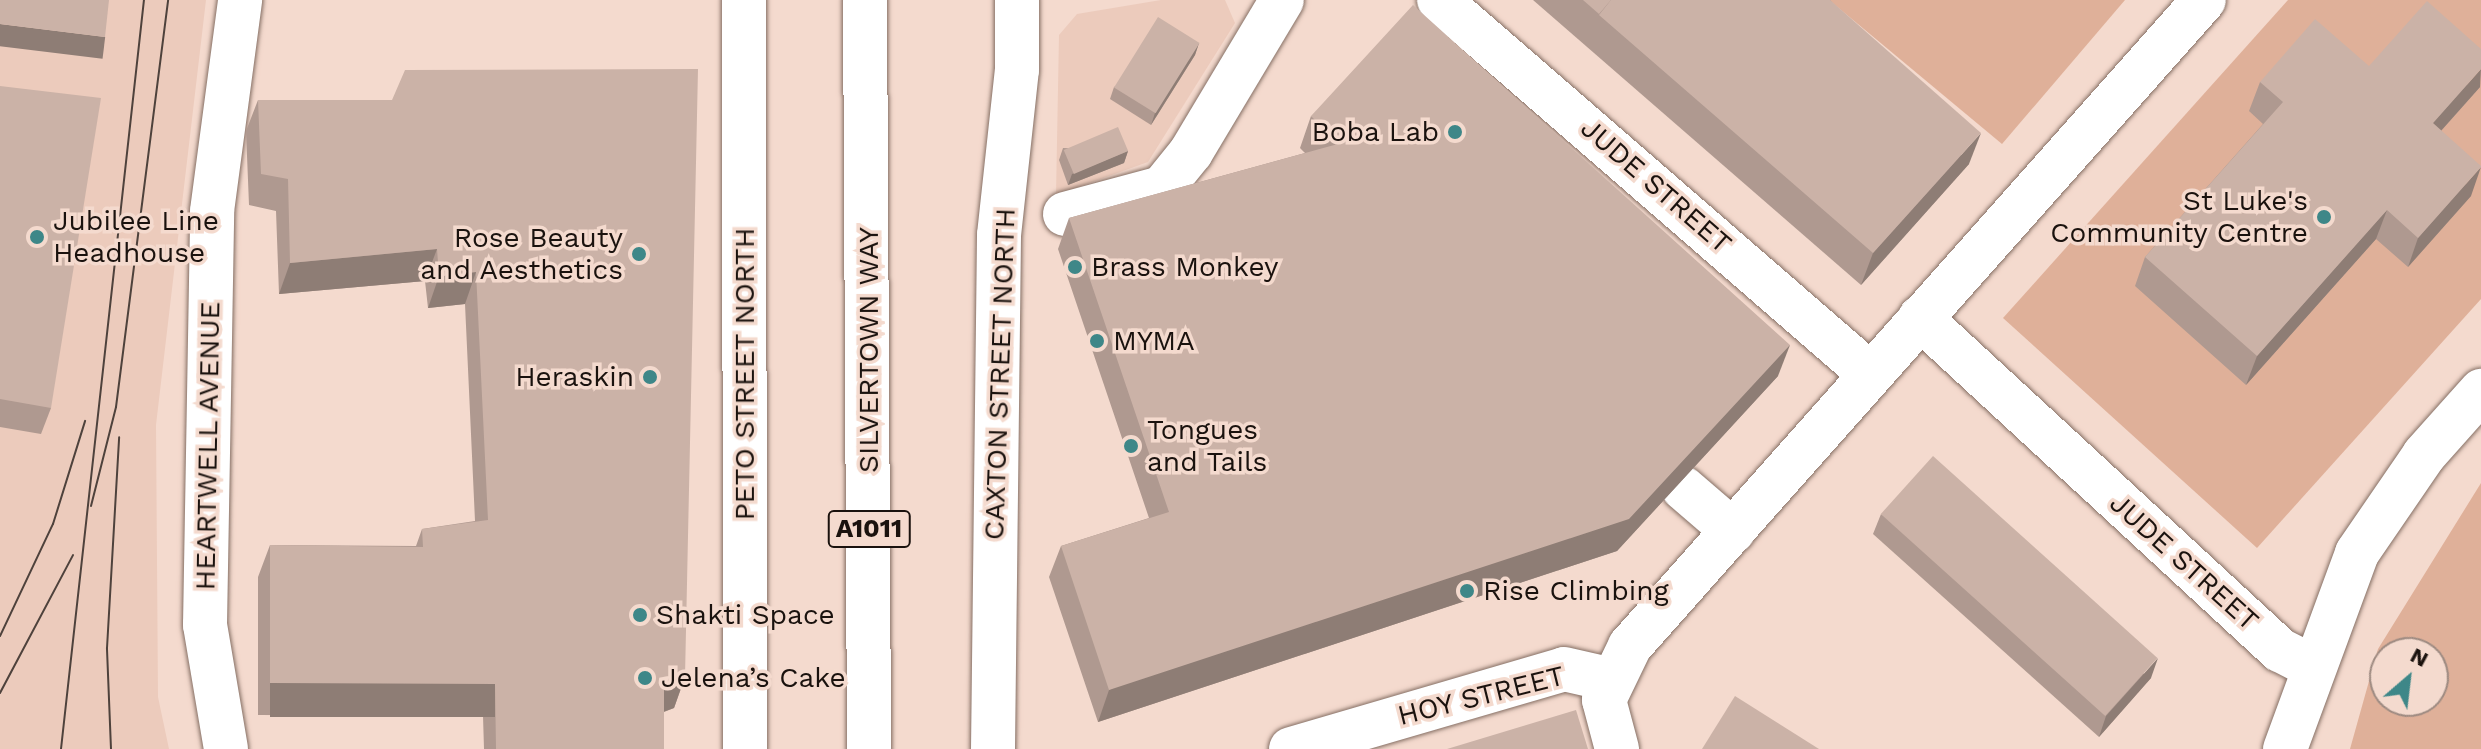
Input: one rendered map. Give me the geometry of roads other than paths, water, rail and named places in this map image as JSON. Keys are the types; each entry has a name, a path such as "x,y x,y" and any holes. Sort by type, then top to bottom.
{"street":[{"name":"HEARTWELL AVENUE","path":"226,749 205,625 212,211 240,0"},
{"name":"PETO STREET NORTH","path":"744,0 745,749"},
{"name":"SILVERTOWN WAY","path":"865,0 869,749"},
{"name":"CAXTON STREET NORTH","path":"993,749 999,235 1017,70 1017,0"},
{"path":"1065,214 1162,188 1191,152 1282,0"},
{"name":"JUDE STREET","path":"1439,0 1870,374"},
{"name":"HOY STREET","path":"1291,749 1564,669 1608,679 1870,374 2204,0"},
{"name":"JUDE STREET","path":"1920,318 2274,644 2313,667"},
{"path":"2285,749 2357,553 2424,455 2481,391"},
{"path":"1683,488 1733,531"},
{"path":"1608,679 1604,700 1617,749"}],"tram line":[{"path":"61,749 144,0"},
{"path":"91,506 116,407 168,0"},
{"path":"0,636 53,524 85,421"},
{"path":"111,749 107,648 119,437"},
{"path":"0,693 73,555"}],"place":[{"name":"Boba Lab","path":"1455,132"},
{"name":"St Luke's Community Centre","path":"2324,217"},
{"name":"Jubilee Line Headhouse","path":"37,237"},
{"name":"Rose Beauty and Aesthetics","path":"639,254"},
{"name":"Brass Monkey","path":"1075,267"},
{"name":"MYMA","path":"1097,341"},
{"name":"Heraskin","path":"650,377"},
{"name":"Tongues and Tails","path":"1131,446"},
{"name":"Rise Climbing","path":"1467,591"},
{"name":"Shakti Space","path":"640,615"},
{"name":"Jelena’s Cake","path":"645,678"}]}
